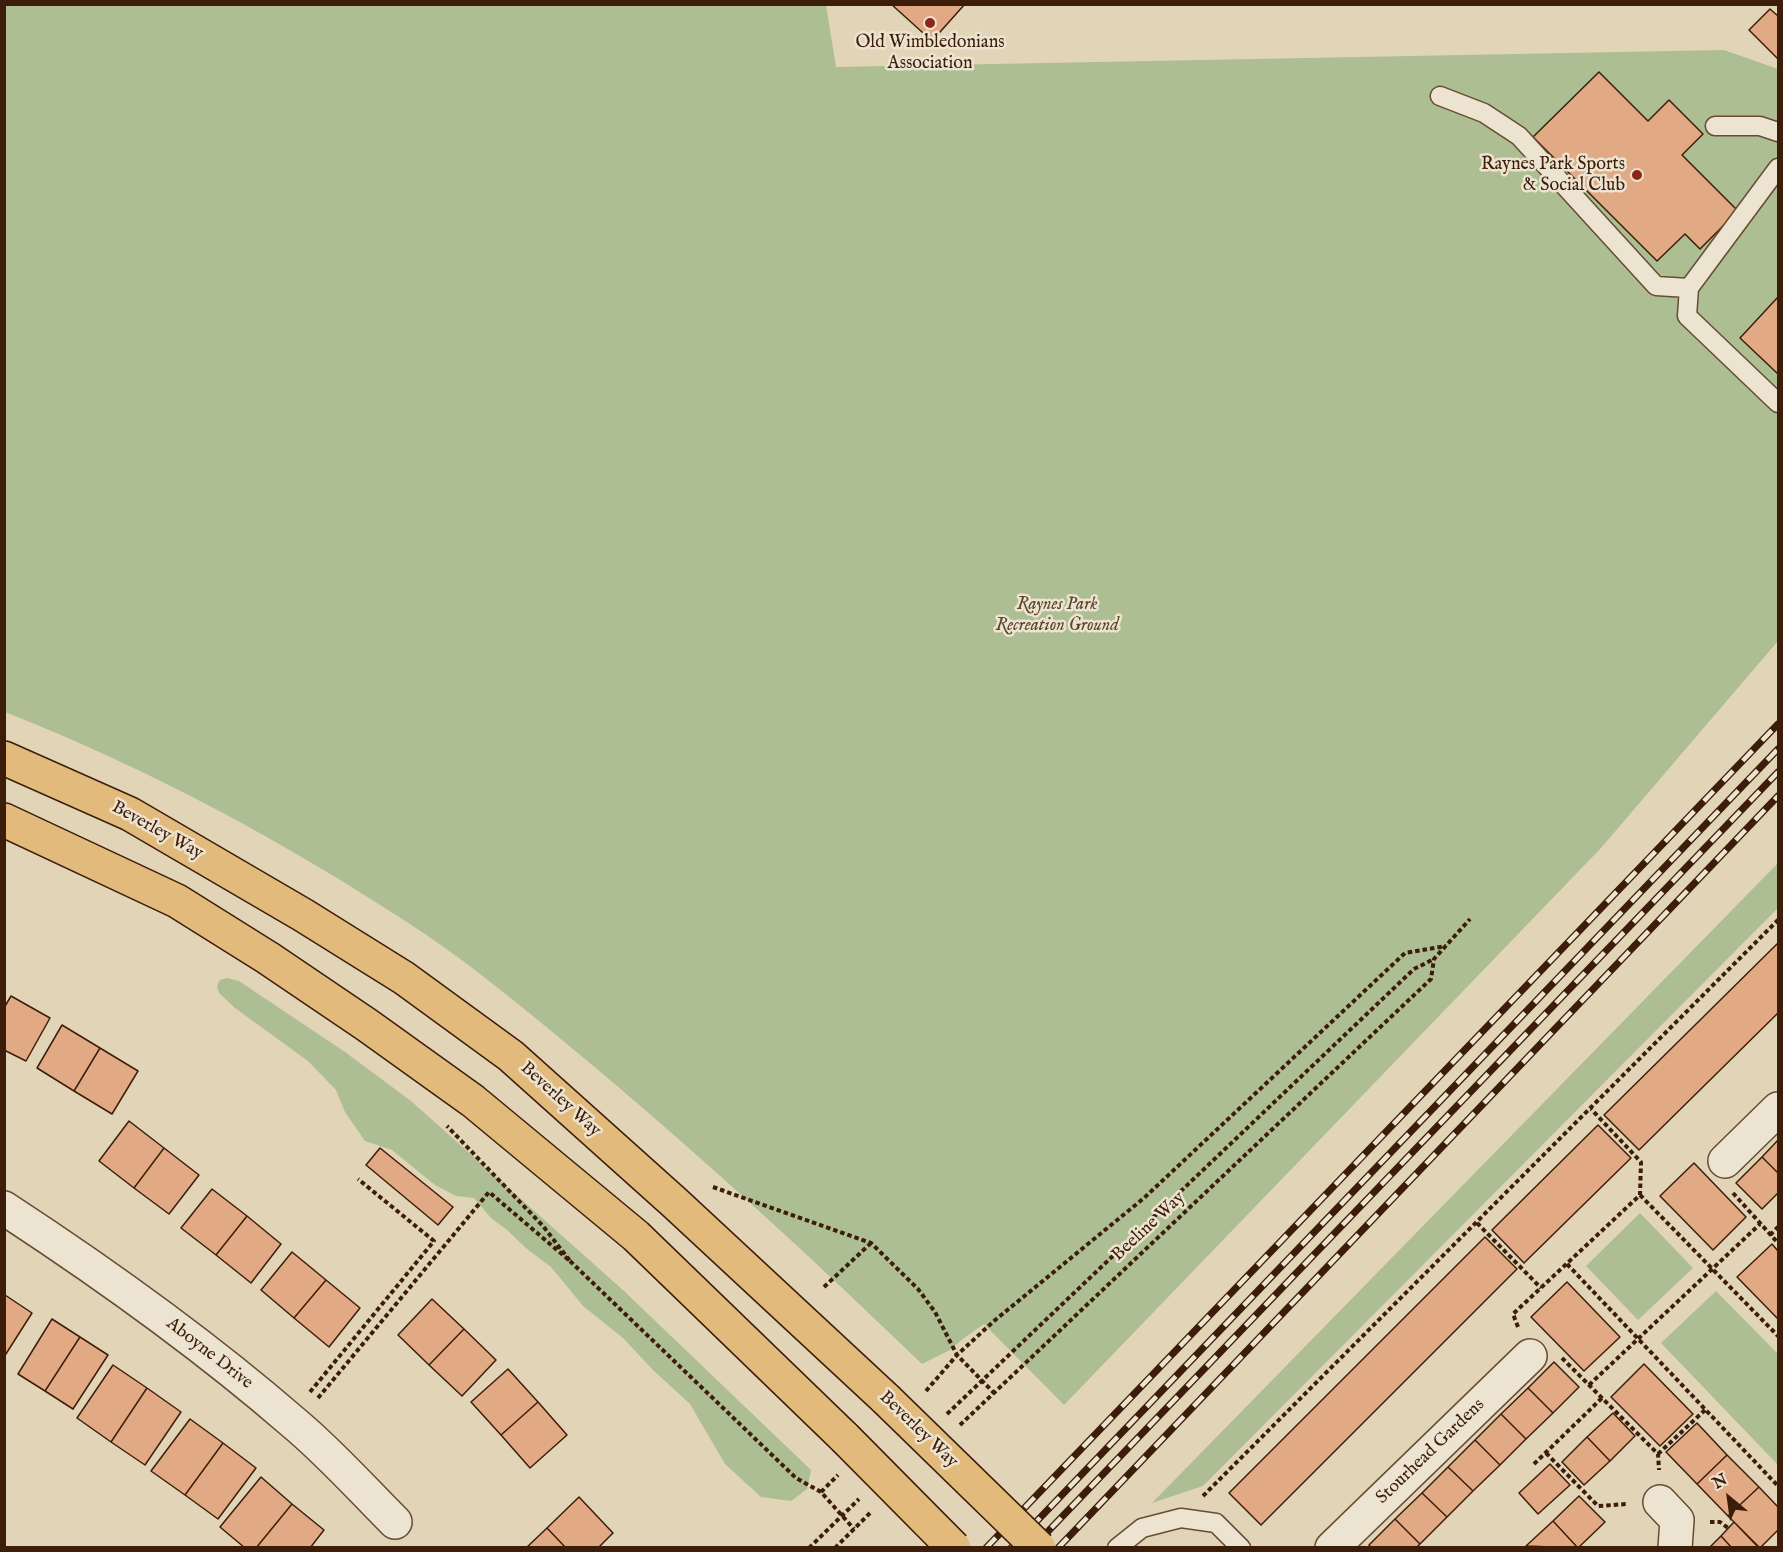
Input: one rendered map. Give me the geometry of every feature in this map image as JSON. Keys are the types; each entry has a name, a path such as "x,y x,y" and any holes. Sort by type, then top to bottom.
{"highway":[{"name":"Beverley Way","path":"4,758 130,814 303,915 404,978 511,1056 675,1203 886,1399 1040,1548"},
{"path":"4,820 177,901 268,958 357,1018 473,1101 636,1236 845,1438 954,1548"}],"street":[{"path":"1725,1161 1779,1109"},
{"name":"Aboyne Drive","path":"4,1208 95,1268 168,1321 292,1421 395,1522"},
{"name":"Stourhead Gardens","path":"1332,1548 1530,1356"},
{"path":"1660,1502 1677,1520 1675,1548"}],"lane":[{"path":"1440,96 1484,113 1519,136 1656,286 1689,288"},
{"path":"1715,126 1760,126 1779,132"},
{"path":"1779,168 1689,288 1687,316 1779,403"},
{"path":"1117,1548 1142,1528 1181,1518 1216,1523 1241,1548"}],"path":[{"name":"Beeline Way","path":"953,1433 1431,979 1434,959 1470,919"},
{"path":"1181,1518 1779,920"},
{"path":"936,1381 957,1355 994,1321 1144,1198 1405,953 1446,946"},
{"path":"940,1420 1414,969 1434,959"},
{"path":"1546,1453 1598,1506 1660,1502 1658,1454 1556,1352 1530,1356 1513,1314 1640,1195 1641,1162 1591,1109"},
{"path":"446,1125 543,1226 570,1261"},
{"path":"1725,1161 1726,1185 1779,1243"},
{"path":"292,1421 434,1241 358,1179"},
{"path":"713,1187 871,1243 918,1289 935,1312 957,1355 994,1393"},
{"path":"292,1421 489,1192 570,1261 796,1478 821,1492 854,1529"},
{"path":"1640,1195 1779,1336"},
{"path":"1477,1222 1540,1288"},
{"path":"1589,1385 1714,1270 1760,1224"},
{"path":"1770,1235 1779,1227"},
{"path":"824,1287 871,1243"},
{"path":"1567,1264 1779,1486"},
{"path":"1534,1464 1603,1397"},
{"path":"1658,1454 1705,1410"},
{"path":"809,1548 867,1492"},
{"path":"835,1548 879,1505"}],"green space":[{"name":"Raynes Park Recreation Ground","path":"4,5 826,5 836,67 1724,50 1778,69 1778,641 1601,848 1064,1405 984,1324 950,1350 922,1364 680,1140 533,1016 445,948 322,869 219,811 113,758 5,712"},
{"path":"1778,863 1778,908 1203,1486 1152,1503"},
{"path":"227,978 239,981 345,1052 411,1101 624,1291 811,1470 807,1489 791,1501 761,1497 725,1464 690,1404 623,1338 583,1306 551,1267 491,1218 474,1198 456,1196 435,1185 392,1150 365,1141 345,1112 336,1090 308,1061 235,1008 219,993 217,986 220,980"},
{"path":"1640,1213 1693,1268 1638,1320 1586,1266"},
{"path":"1716,1291 1778,1354 1778,1465 1661,1343"}],"building":[{"name":"Old Wimbledonians Association","path":"891,4 965,4 932,41"},
{"path":"1770,9 1778,16 1778,59 1749,30"},
{"name":"Raynes Park Sports & Social Club","path":"1599,72 1648,121 1669,100 1703,134 1682,155 1738,211 1700,249 1685,234 1657,261 1533,137"},
{"path":"1778,297 1778,374 1740,338"},
{"path":"1778,943 1778,1013 1639,1150 1604,1115"},
{"path":"11,996 50,1018 26,1061 4,1050 4,1008"},
{"path":"62,1025 100,1048 74,1091 37,1068"},
{"path":"100,1048 138,1071 112,1114 74,1091"},
{"path":"129,1121 164,1148 134,1188 99,1161"},
{"path":"1598,1125 1631,1158 1524,1263 1492,1230"},
{"path":"1778,1140 1778,1173 1762,1157"},
{"path":"164,1148 199,1175 169,1214 134,1188"},
{"path":"380,1148 453,1207 438,1225 366,1165"},
{"path":"1762,1157 1778,1173 1778,1193 1762,1209 1736,1183"},
{"path":"1694,1163 1746,1217 1713,1250 1660,1196"},
{"path":"212,1189 247,1216 216,1255 181,1228"},
{"path":"247,1216 281,1244 251,1283 216,1255"},
{"path":"1485,1237 1517,1269 1261,1525 1229,1493"},
{"path":"1772,1244 1778,1251 1778,1319 1737,1277"},
{"path":"292,1252 326,1280 294,1318 261,1290"},
{"path":"326,1280 360,1308 329,1347 294,1318"},
{"path":"1567,1282 1620,1337 1584,1371 1531,1317"},
{"path":"4,1296 32,1313 4,1357"},
{"path":"432,1299 464,1329 429,1365 398,1335"},
{"path":"52,1319 80,1337 45,1391 18,1374"},
{"path":"464,1329 496,1360 462,1396 429,1365"},
{"path":"80,1337 108,1355 73,1409 45,1391"},
{"path":"1554,1362 1579,1387 1553,1413 1528,1388"},
{"path":"1644,1364 1693,1414 1660,1446 1611,1397"},
{"path":"113,1365 147,1388 111,1442 77,1418"},
{"path":"508,1369 538,1402 501,1435 471,1402"},
{"path":"147,1388 181,1412 145,1465 111,1442"},
{"path":"1528,1388 1553,1413 1526,1439 1501,1414"},
{"path":"538,1402 567,1435 530,1468 501,1435"},
{"path":"1613,1413 1635,1436 1610,1461 1587,1437"},
{"path":"1501,1414 1526,1439 1500,1465 1475,1440"},
{"path":"190,1419 223,1443 185,1495 151,1471"},
{"path":"1697,1423 1727,1455 1697,1484 1666,1452"},
{"path":"1587,1437 1610,1461 1584,1485 1562,1462"},
{"path":"1475,1440 1500,1465 1473,1491 1448,1467"},
{"path":"223,1443 256,1468 218,1519 185,1495"},
{"path":"1727,1455 1759,1487 1728,1516 1697,1484"},
{"path":"1550,1464 1570,1485 1538,1514 1519,1493"},
{"path":"1448,1467 1473,1491 1447,1517 1422,1493"},
{"path":"261,1477 292,1504 256,1548 245,1548 220,1527"},
{"path":"1759,1487 1778,1507 1778,1530 1760,1548 1728,1516"},
{"path":"1422,1493 1447,1517 1420,1544 1395,1519"},
{"path":"1579,1496 1605,1522 1578,1548 1553,1521"},
{"path":"579,1497 613,1533 598,1548 566,1548 547,1528"},
{"path":"292,1504 324,1530 310,1548 256,1548"},
{"path":"1395,1519 1420,1544 1416,1548 1371,1548 1369,1545"},
{"path":"1553,1521 1578,1548 1526,1546"},
{"path":"1734,1522 1759,1548 1732,1548 1721,1536"},
{"path":"547,1528 566,1548 526,1548"},
{"path":"1721,1536 1732,1548 1709,1548"}],"railway":[{"path":"986,1548 1778,724"},
{"path":"1011,1548 1778,749"},
{"path":"1032,1548 1778,772"},
{"path":"1058,1548 1778,796"}],"place":[{"name":"Old Wimbledonians Association","path":"930,23"},
{"name":"Raynes Park Sports & Social Club","path":"1637,175"}]}
